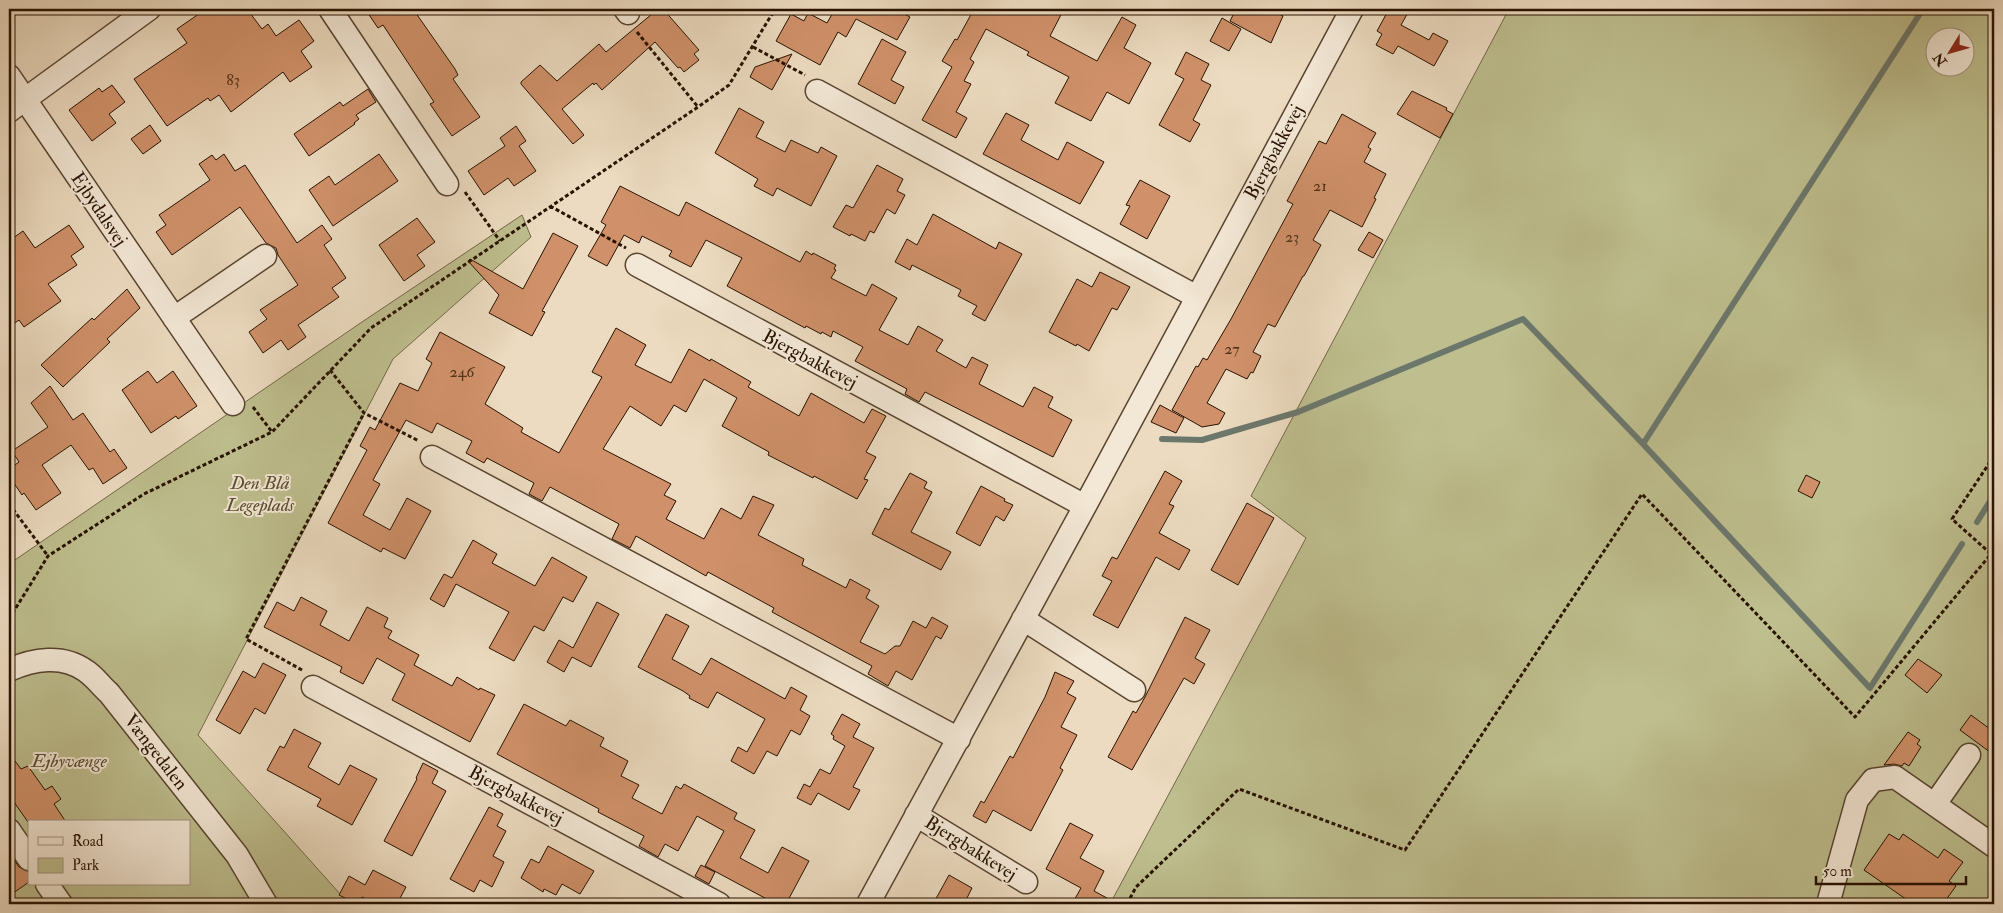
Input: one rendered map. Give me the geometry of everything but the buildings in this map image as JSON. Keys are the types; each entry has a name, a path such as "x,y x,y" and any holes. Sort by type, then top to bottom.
{"street":[{"path":"17,105 149,9"},
{"path":"330,9 447,184"},
{"name":"Bjergbakkevej","path":"868,904 1024,619 1352,9"},
{"name":"Ejbydalsvej","path":"9,76 17,105 174,318 233,404"},
{"path":"817,91 1197,297"},
{"path":"174,318 265,256"},
{"name":"Bjergbakkevej","path":"637,265 1084,506"},
{"path":"432,457 959,738"},
{"path":"1024,619 1134,690"},
{"name":"Vængedalen","path":"9,670 44,659 66,662 86,670 109,693 237,855 266,904"},
{"name":"Bjergbakkevej","path":"313,687 719,904"},
{"path":"1935,804 1970,755"},
{"path":"1828,904 1857,800 1873,780 1894,777 1994,846"},
{"name":"Bjergbakkevej","path":"916,815 1026,882"},
{"path":"9,830 28,858"},
{"path":"48,886 61,904"}],"path":[{"path":"9,619 48,556 144,494 272,432 371,328 698,107 729,84 775,9"},
{"path":"626,11 626,18 698,107"},
{"path":"753,47 821,84 817,91"},
{"path":"447,184 458,183 500,240"},
{"path":"550,206 642,257 637,265"},
{"path":"330,370 364,413 437,449 432,457"},
{"path":"313,687 318,679 246,639 364,413"},
{"path":"1127,904 1136,887 1239,789 1405,850 1642,494 1855,717 1991,554 1952,519 1994,456"},
{"path":"9,504 48,556"}],"green space":[{"path":"1509,9 1994,9 1994,904 1110,904 1306,538 1251,496"},
{"path":"522,215 531,237 393,359 198,735 349,904 9,904 9,564 359,324"}],"waterway":[{"path":"1643,444 1923,9"},
{"path":"1162,439 1202,440 1298,412 1523,319 1643,444 1870,688 1962,544"},
{"path":"1977,522 1994,495"}],"park label":[{"name":"Den Blå Legeplads","path":"260,494"},
{"name":"Ejbyvænge","path":"69,761"}]}
